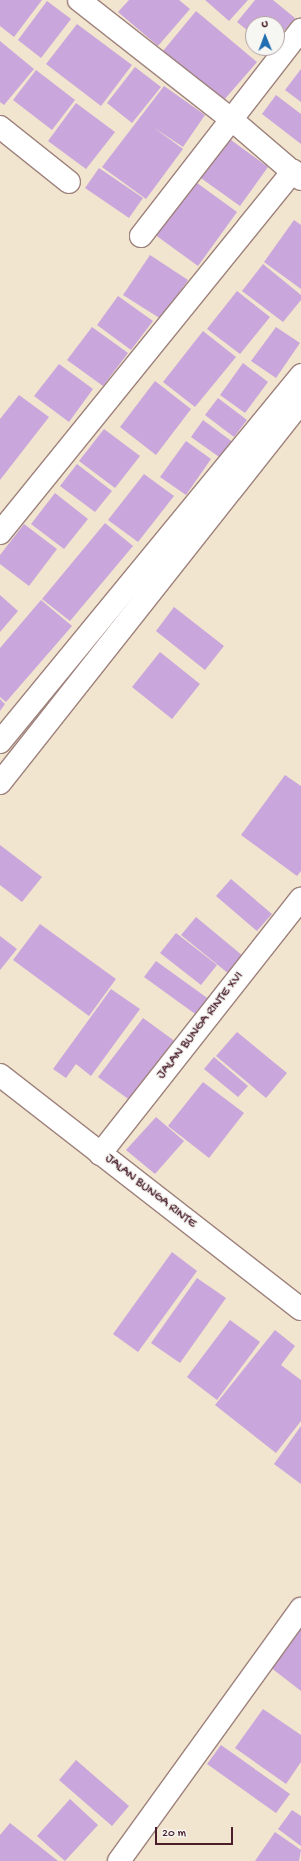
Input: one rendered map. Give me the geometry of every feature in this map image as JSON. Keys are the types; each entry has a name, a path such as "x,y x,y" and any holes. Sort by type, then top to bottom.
{"street":[{"path":"0,533 297,175 231,119 79,0"},
{"path":"141,236 301,30"},
{"path":"0,127 69,182"},
{"path":"0,742 301,375"},
{"path":"0,783 301,402"},
{"name":"JALAN BUNGA RINTE XVI","path":"100,1154 301,899"},
{"name":"JALAN BUNGA RINTE","path":"0,1075 301,1309"},
{"path":"119,1861 301,1609"}],"building":[{"path":"0,0 42,0 14,37 0,26"},
{"path":"129,0 179,0 190,9 158,46 118,12"},
{"path":"205,0 248,0 229,21"},
{"path":"255,0 273,0 295,18 285,30 285,16 245,16 245,28 237,22"},
{"path":"47,1 71,19 41,58 18,40"},
{"path":"196,11 245,52 245,56 250,56 257,62 223,101 163,51"},
{"path":"77,24 132,65 101,106 46,64"},
{"path":"0,41 34,69 4,105 0,102"},
{"path":"135,67 161,87 132,123 107,103"},
{"path":"301,69 301,102 285,90"},
{"path":"36,70 75,100 52,130 13,100"},
{"path":"164,86 205,115 183,147 153,127 183,149 146,199 102,167"},
{"path":"276,95 301,114 301,144 262,114"},
{"path":"76,103 115,132 86,169 48,141"},
{"path":"227,137 268,167 240,206 198,176"},
{"path":"99,168 143,198 129,218 85,188"},
{"path":"193,180 237,212 198,266 154,234"},
{"path":"294,220 301,225 301,289 264,262"},
{"path":"150,255 188,280 161,319 123,295"},
{"path":"263,264 301,295 301,300 283,322 242,291"},
{"path":"237,291 270,317 240,354 207,329"},
{"path":"118,296 153,321 131,350 97,325"},
{"path":"92,327 128,353 103,386 67,360"},
{"path":"276,327 300,343 276,378 251,361"},
{"path":"203,331 236,357 195,407 163,382"},
{"path":"243,363 268,382 245,413 220,395"},
{"path":"59,364 93,389 69,422 34,396"},
{"path":"155,381 191,409 156,455 120,427"},
{"path":"19,395 49,417 0,480 0,419"},
{"path":"218,398 247,420 234,437 205,415"},
{"path":"203,420 234,443 222,459 191,437"},
{"path":"104,429 140,456 115,488 79,461"},
{"path":"186,441 211,459 186,495 160,477"},
{"path":"77,464 112,491 95,512 60,486"},
{"path":"144,474 174,496 138,542 108,520"},
{"path":"55,493 88,519 64,549 31,524"},
{"path":"105,523 133,546 70,621 42,599"},
{"path":"24,524 57,549 29,586 0,564 0,555"},
{"path":"0,595 18,611 0,632"},
{"path":"41,600 72,626 6,702 0,697 0,648"},
{"path":"174,607 224,646 205,670 156,631"},
{"path":"160,652 200,684 172,719 132,687"},
{"path":"0,699 5,704 0,711"},
{"path":"285,775 301,786 301,871 297,876 241,835"},
{"path":"0,845 42,877 22,902 0,885"},
{"path":"231,879 272,914 257,931 216,896"},
{"path":"196,917 243,956 229,974 181,935"},
{"path":"40,924 116,979 89,1016 13,960"},
{"path":"176,933 217,965 201,985 160,953"},
{"path":"0,936 17,949 0,970"},
{"path":"156,961 210,1000 198,1016 144,977"},
{"path":"111,989 140,1009 91,1076 76,1064 66,1078 53,1069"},
{"path":"143,1018 176,1042 131,1101 98,1077"},
{"path":"237,1032 287,1073 266,1098 216,1056"},
{"path":"214,1057 248,1086 238,1097 204,1069"},
{"path":"203,1082 244,1113 209,1158 168,1126"},
{"path":"156,1117 184,1141 155,1174 126,1150"},
{"path":"172,1252 197,1271 138,1352 113,1334"},
{"path":"197,1278 226,1298 180,1363 151,1343"},
{"path":"230,1320 260,1342 217,1400 187,1377"},
{"path":"275,1330 295,1346 281,1365 301,1380 301,1421 276,1453 215,1405"},
{"path":"301,1426 301,1484 274,1464"},
{"path":"301,1628 301,1691 270,1667"},
{"path":"263,1709 301,1735 301,1762 286,1784 235,1748"},
{"path":"221,1745 290,1794 276,1813 207,1764"},
{"path":"76,1760 129,1806 112,1826 59,1780"},
{"path":"70,1799 98,1825 65,1861 37,1836"},
{"path":"292,1810 301,1816 301,1846 278,1829"},
{"path":"10,1823 58,1861 0,1861 0,1835"},
{"path":"275,1832 301,1850 299,1861 255,1861"}]}
